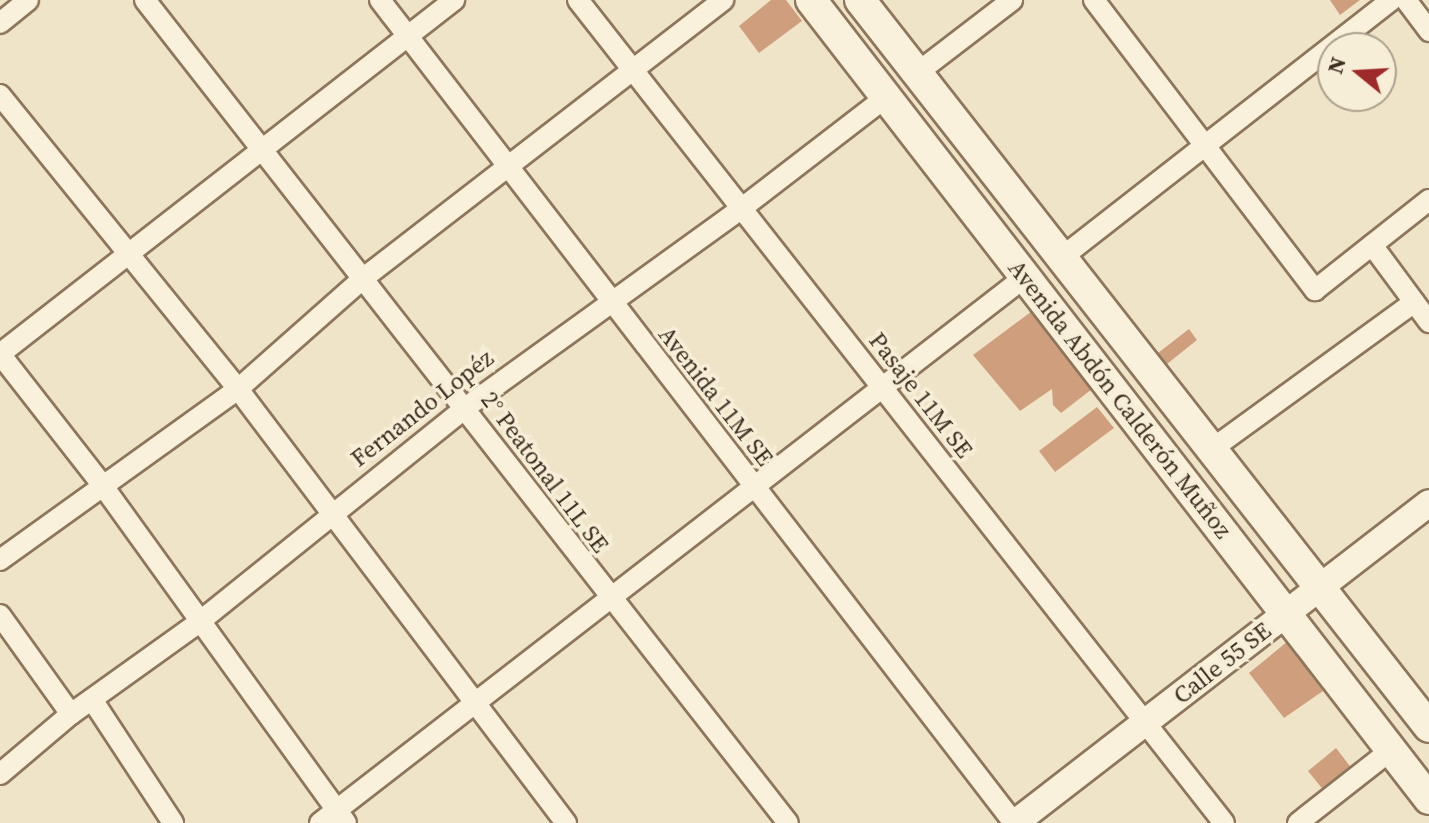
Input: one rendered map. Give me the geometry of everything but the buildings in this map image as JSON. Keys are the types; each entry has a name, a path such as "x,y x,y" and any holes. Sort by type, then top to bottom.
{"main road":[{"name":"Avenida Abdón Calderón Muñoz","path":"811,0 1429,799"},
{"name":"Avenida Abdón Calderón Muñoz","path":"860,0 1428,723"}],"street":[{"path":"0,23 28,0"},
{"name":"2° Peatonal 11L SE","path":"145,0 361,280 465,408 610,601 788,823"},
{"name":"Avenida 11M SE","path":"380,0 607,301 1014,823"},
{"path":"342,817 198,623 103,486 0,354 127,251 454,0"},
{"name":"Pasaje 11M SE","path":"578,0 1224,823"},
{"path":"0,560 238,389 361,280 723,0"},
{"path":"917,73 1012,0"},
{"path":"1094,0 1315,290 1429,200"},
{"path":"1061,258 1391,0"},
{"path":"1406,0 1429,31"},
{"path":"0,95 238,389 472,705 566,823"},
{"name":"Fernando Lopéz","path":"0,774 71,714 198,623 331,512 465,408 607,301 742,208 886,97"},
{"path":"1372,245 1429,322"},
{"path":"320,823 342,817 472,705 1025,277"},
{"path":"1212,449 1414,302"},
{"name":"Calle 55 SE","path":"1014,823 1429,503"},
{"path":"0,615 71,714"},
{"path":"93,701 173,823"},
{"path":"1298,823 1391,750"}]}
